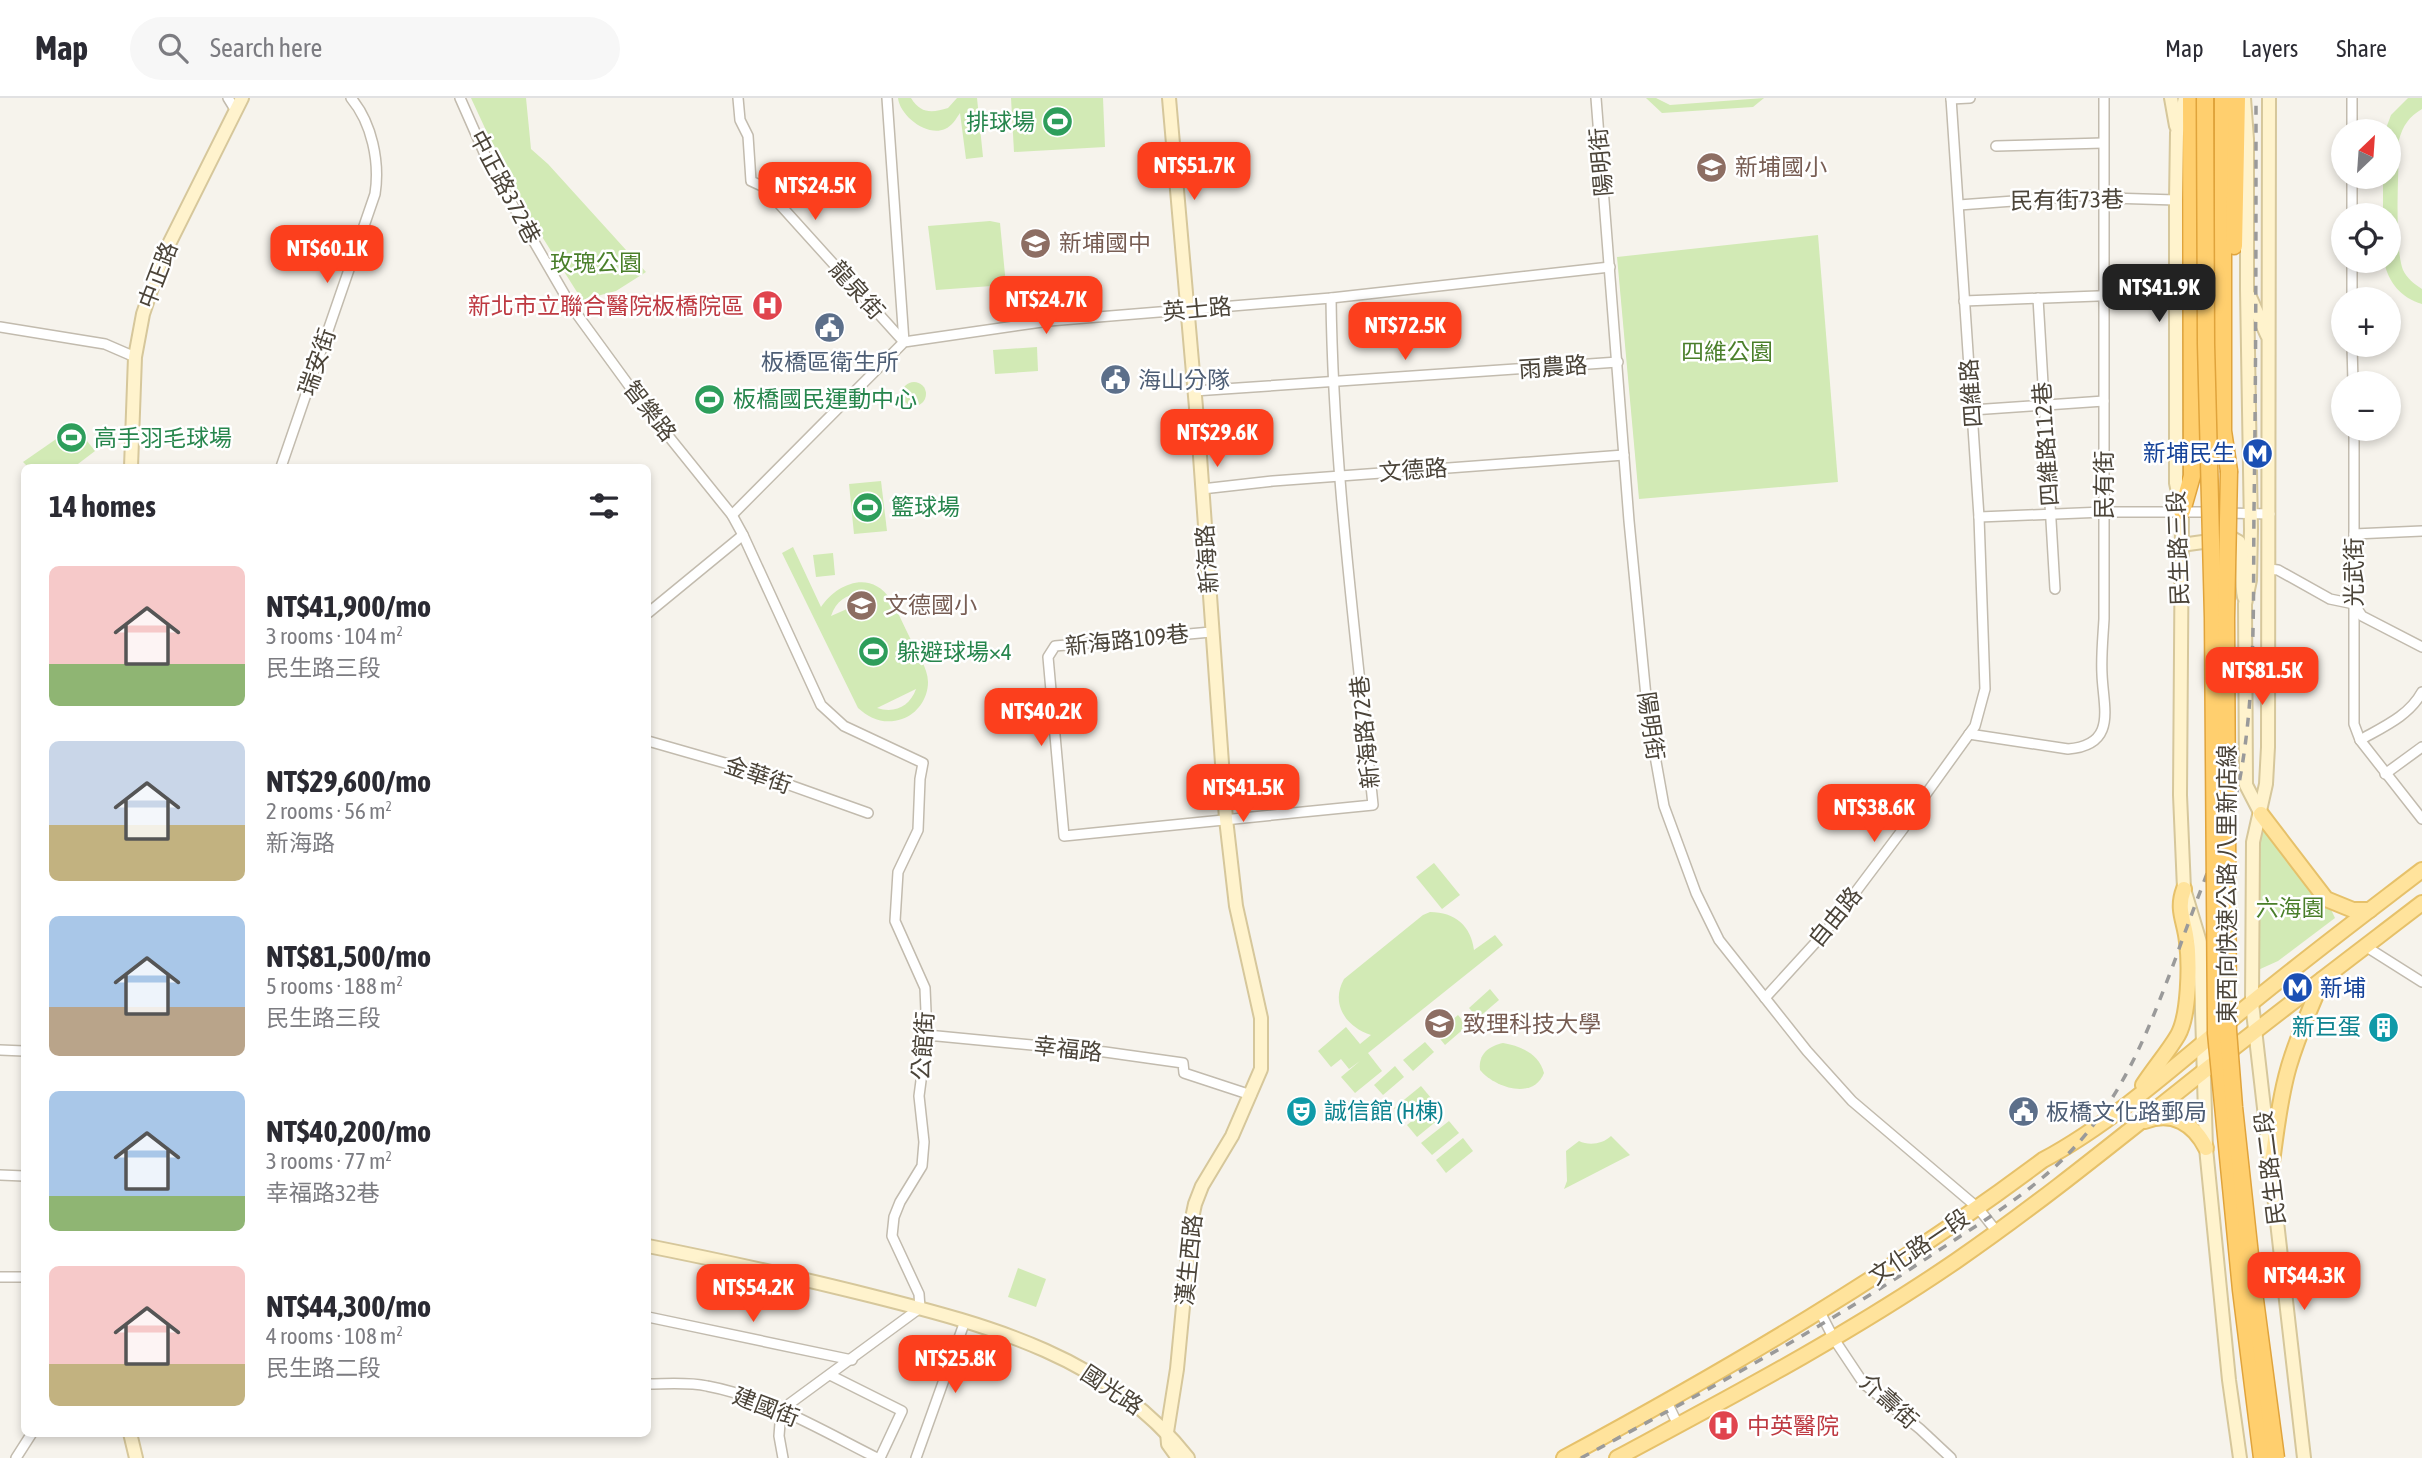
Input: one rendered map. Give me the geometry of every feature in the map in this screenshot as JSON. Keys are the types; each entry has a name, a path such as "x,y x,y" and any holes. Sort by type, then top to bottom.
{"highway":[{"path":"2182,511 2192,476 2191,98"},
{"name":"東西向快速公路 八里新店線","path":"2205,98 2216,1033 2241,1290 2262,1458"},
{"name":"東西向快速公路 八里新店線","path":"2237,98 2226,683 2228,1030 2254,1292 2276,1458"},
{"path":"2211,471 2217,391 2220,104"},
{"path":"2220,104 2223,431 2229,471"}],"main road":[{"name":"中正路","path":"131,464 135,357 143,314 162,258 242,98"},
{"name":"新海路","path":"1169,98 1226,819 1236,906 1261,1018"},
{"name":"民生路三段","path":"2171,98 2177,133 2176,483 2182,511 2180,795 2184,889 2200,942 2202,1044"},
{"name":"民生路三段","path":"2177,133 2185,98"},
{"path":"2244,98 2247,139 2251,514 2250,580 2245,604"},
{"path":"2247,139 2251,98"},
{"path":"2252,1003 2253,842 2261,814 2269,747 2269,98"},
{"path":"2247,290 2268,338"},
{"path":"2181,545 2232,538 2239,542 2245,604 2246,785 2261,814 2326,899 2353,910 2370,910"},
{"name":"文化路一段","path":"1564,1458 1667,1402 1820,1312 1978,1208 2043,1160 2119,1111 2422,870"},
{"path":"2135,1098 2179,1033 2184,1014 2187,942 2179,903 2184,889"},
{"name":"文化路一段","path":"1617,1458 1834,1339 1931,1278 1997,1232 2422,903"},
{"path":"2271,1169 2288,1069 2299,1034 2324,978"},
{"name":"民生路二段","path":"2252,1003 2304,1458"},
{"name":"漢生西路","path":"1167,1432 1177,1369 1195,1204 1213,1165 1232,1136 1261,1069 1261,1018"},
{"path":"2202,1044 2206,1148 2229,1380 2240,1458"},
{"path":"2141,1122 2171,1117 2179,1120 2200,1136 2206,1148"},
{"name":"國光路","path":"651,1247 797,1277 920,1308 1048,1350 1083,1369 1149,1414 1167,1432"},
{"path":"1167,1432 1168,1444 1178,1458"},
{"path":"1167,1432 1188,1458"},
{"path":"131,1437 136,1458"}],"street":[{"path":"228,98 236,111"},
{"name":"瑞安街","path":"282,464 375,194 377,178 374,148 367,124 351,98"},
{"name":"中正路372巷","path":"460,98 490,166 572,308"},
{"name":"龍泉街","path":"738,98 740,120 748,136 751,181 764,187 904,342"},
{"path":"732,515 904,342 887,98"},
{"name":"陽明街","path":"1596,98 1648,717 1664,806 1696,893 1719,940 1807,1051 1852,1101 1978,1208 1997,1232"},
{"path":"1951,99 1970,98"},
{"name":"民有街","path":"1969,734 2068,749 2081,748 2091,742 2104,726 2104,98"},
{"path":"2352,98 2352,119"},
{"name":"四維路","path":"1951,99 1979,517 1985,689"},
{"path":"1996,146 2104,143"},
{"name":"民有街73巷","path":"1959,205 2093,195 2176,200"},
{"name":"英士路","path":"904,342 1049,321 1331,298 1610,267"},
{"path":"1964,301 2176,293"},
{"path":"1331,298 1332,382 1339,476"},
{"name":"四維路112巷","path":"2038,298 2054,589"},
{"name":"智樂路","path":"572,308 641,402 732,515"},
{"path":"0,327 105,344 135,357"},
{"name":"雨農路","path":"1194,391 1618,362"},
{"path":"1972,410 2104,401"},
{"name":"光武街","path":"2354,441 2354,724 2360,740 2422,819"},
{"name":"文德路","path":"1202,489 1624,455"},
{"name":"新海路72巷","path":"1064,836 1373,805 1339,476"},
{"path":"1979,517 2182,511 2270,514"},
{"name":"公館街","path":"732,515 821,705 844,726 923,763 919,779 918,830 898,872 895,921 925,988 927,1035 919,1096 924,1142 922,1166 900,1202 894,1217 892,1236 919,1294 920,1308"},
{"path":"2354,534 2422,531"},
{"path":"651,610 743,535"},
{"path":"2269,569 2278,570 2330,600 2354,604 2362,616 2422,647"},
{"name":"新海路109巷","path":"1064,836 1048,657 1055,646 1211,632"},
{"name":"自由路","path":"1765,998 1850,902 1975,726 1985,689"},
{"path":"2360,740 2407,711 2416,704 2422,692"},
{"name":"金華街","path":"651,742 739,767 868,813"},
{"path":"2385,774 2422,747"},
{"path":"2365,946 2422,982"},
{"name":"幸福路","path":"927,1035 1105,1052 1183,1063 1184,1073 1251,1094"},
{"path":"0,1050 21,1051"},
{"path":"0,1175 21,1176"},
{"path":"0,1277 21,1277"},
{"path":"783,1458 779,1436 781,1410 920,1308"},
{"name":"介壽街","path":"1820,1312 1834,1339 1864,1384 1951,1458"},
{"path":"651,1318 852,1360"},
{"path":"916,1458 965,1321"},
{"path":"830,1375 902,1412 878,1458"},
{"name":"建國街","path":"651,1384 706,1386 781,1410 878,1458"},
{"path":"1667,1402 1678,1425"},
{"path":"16,1458 29,1437"}],"green space":[{"name":"玫瑰公園","path":"471,98 526,98 531,149 548,164 646,272 616,291 582,300 517,197"},
{"path":"898,98 911,98 923,110 937,111 948,108 957,98 977,98 983,157 966,159 960,113 947,128 930,130 909,118"},
{"name":"排球場","path":"1011,98 1103,98 1105,147 1014,152"},
{"path":"1646,98 1656,98 1670,105 1764,98 1753,107 1662,113"},
{"path":"2408,98 2422,98 2422,109 2413,115 2401,133 2401,119 2390,119"},
{"path":"2383,189 2398,189 2398,203 2383,203"},
{"path":"990,221 1000,223 1006,285 936,290 928,226"},
{"name":"四維公園","path":"1818,235 1838,482 1639,499 1617,257"},
{"path":"2401,263 2407,276 2422,289 2422,304 2402,293 2401,287 2396,287 2388,273 2401,273"},
{"path":"1037,347 1038,371 995,374 993,350"},
{"path":"914,382 922,386 926,394 922,402 914,406 906,402 902,394 906,386"},
{"name":"高手羽毛球場","path":"75,426 95,451 78,464 23,462"},
{"name":"籃球場","path":"881,481 887,531 854,534 849,484"},
{"path":"793,547 821,607 836,591 854,583 864,582 883,590 891,600 926,671 926,694 921,705 912,714 896,721 884,721 873,718 858,708 782,553","holes":["861,594 872,598 831,616 842,599","916,689 910,700 901,707 890,710 877,708"]},
{"path":"833,553 835,575 816,577 813,555"},
{"name":"六海園","path":"2261,814 2326,899 2335,918 2278,961 2258,970 2253,842"},
{"path":"1434,863 1460,895 1442,909 1416,877"},
{"path":"1430,912 1447,915 1460,922 1469,934 1474,950 1495,935 1503,945 1368,1053 1382,1071 1355,1093 1341,1077 1360,1061 1349,1069 1341,1059 1331,1067 1318,1051 1346,1027 1360,1044 1371,1035 1354,1026 1343,1013 1340,1006 1340,988 1344,979"},
{"path":"1490,989 1499,1000 1478,1018 1469,1008"},
{"path":"1458,1015 1467,1026 1445,1045 1436,1034"},
{"path":"1425,1042 1434,1052 1413,1071 1403,1060"},
{"path":"1503,1043 1516,1046 1534,1056 1544,1073 1539,1082 1523,1089 1513,1088 1494,1082 1480,1070 1483,1055 1493,1046"},
{"path":"1395,1066 1404,1077 1383,1095 1374,1085"},
{"path":"1421,1086 1431,1098 1404,1120 1394,1108"},
{"path":"1434,1103 1444,1115 1417,1137 1407,1125"},
{"path":"1449,1121 1459,1133 1432,1155 1421,1143"},
{"path":"1611,1136 1630,1155 1564,1189 1567,1181 1566,1151 1579,1141 1596,1143"},
{"path":"1463,1138 1473,1151 1446,1173 1436,1160"},
{"path":"1018,1268 1046,1279 1036,1307 1008,1297"}],"railway":[{"path":"1581,1458 1802,1336 1888,1284 2013,1201 2059,1163 2099,1118 2142,1043 2228,819 2238,788 2249,712 2256,356 2256,98"}],"place":[{"name":"排球場","path":"1058,122"},
{"name":"新埔國小","path":"1712,167"},
{"name":"新埔國中","path":"1036,243"},
{"name":"新北市立聯合醫院板橋院區","path":"767,306"},
{"name":"板橋區衛生所","path":"830,328"},
{"name":"海山分隊","path":"1115,380"},
{"name":"板橋國民運動中心","path":"710,399"},
{"name":"高手羽毛球場","path":"71,438"},
{"name":"新埔民生","path":"2258,453"},
{"name":"籃球場","path":"868,507"},
{"name":"文德國小","path":"862,605"},
{"name":"躲避球場×4","path":"874,652"},
{"name":"新埔","path":"2297,988"},
{"name":"致理科技大學","path":"1440,1024"},
{"name":"新巨蛋","path":"2384,1027"},
{"name":"誠信館 (H棟)","path":"1301,1111"},
{"name":"板橋文化路郵局","path":"2023,1112"},
{"name":"中英醫院","path":"1724,1426"}]}
